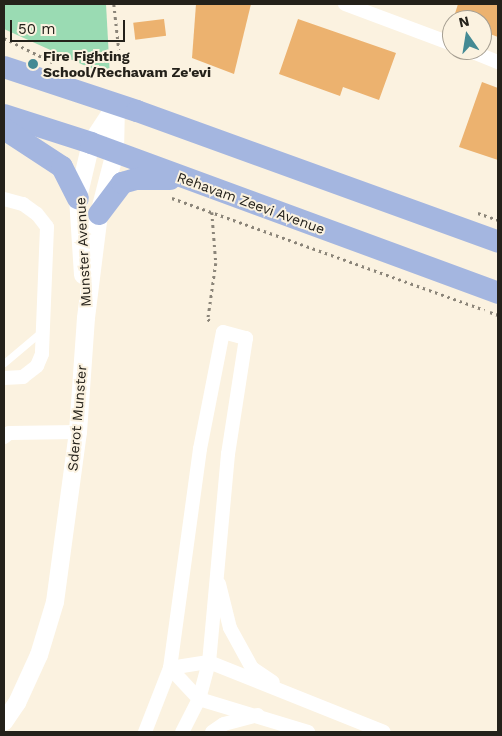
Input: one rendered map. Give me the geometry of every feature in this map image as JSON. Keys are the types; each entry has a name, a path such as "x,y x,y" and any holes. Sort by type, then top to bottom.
{"main road":[{"path":"4,68 116,105 498,242"},
{"name":"Rehavam Zeevi Avenue","path":"4,115 115,152 498,293"},
{"path":"4,129 62,167 78,198"},
{"path":"99,214 122,183 136,179 187,180"}],"street":[{"path":"345,4 442,40"},
{"name":"Munster Avenue","path":"86,318 78,198 91,144 116,105"},
{"name":"Sderot Munster","path":"4,722 17,703 38,656 55,602 78,432 86,318 99,214 115,152 116,105"},
{"path":"4,198 23,204 37,214 47,227 42,354 37,366 23,377 4,378"},
{"path":"145,732 170,668 200,449 223,332 246,338 228,454 208,662 199,698 182,732"},
{"path":"4,437 9,433 78,432"},
{"path":"216,575 230,628 252,668 290,694"},
{"path":"170,668 208,662 384,732"},
{"path":"170,668 199,698 308,732"},
{"path":"212,732 224,724 258,715"}],"lane":[{"path":"4,363 43,330"}],"path":[{"path":"114,4 119,50"},
{"path":"164,195 498,315"},
{"path":"212,212 216,264 208,319 223,332"}],"green space":[{"path":"4,4 106,4 110,77 4,29"}],"building":[{"path":"196,4 251,4 234,74 192,58"},
{"path":"458,4 498,4 498,37 492,35 492,10 456,10"},
{"path":"164,19 166,36 135,40 133,23"},
{"path":"298,19 396,53 379,100 343,87 340,96 279,74"},
{"path":"482,82 498,88 498,160 459,147"}],"place":[{"name":"Fire Fighting School/Rechavam Ze'evi","path":"33,64"}]}
